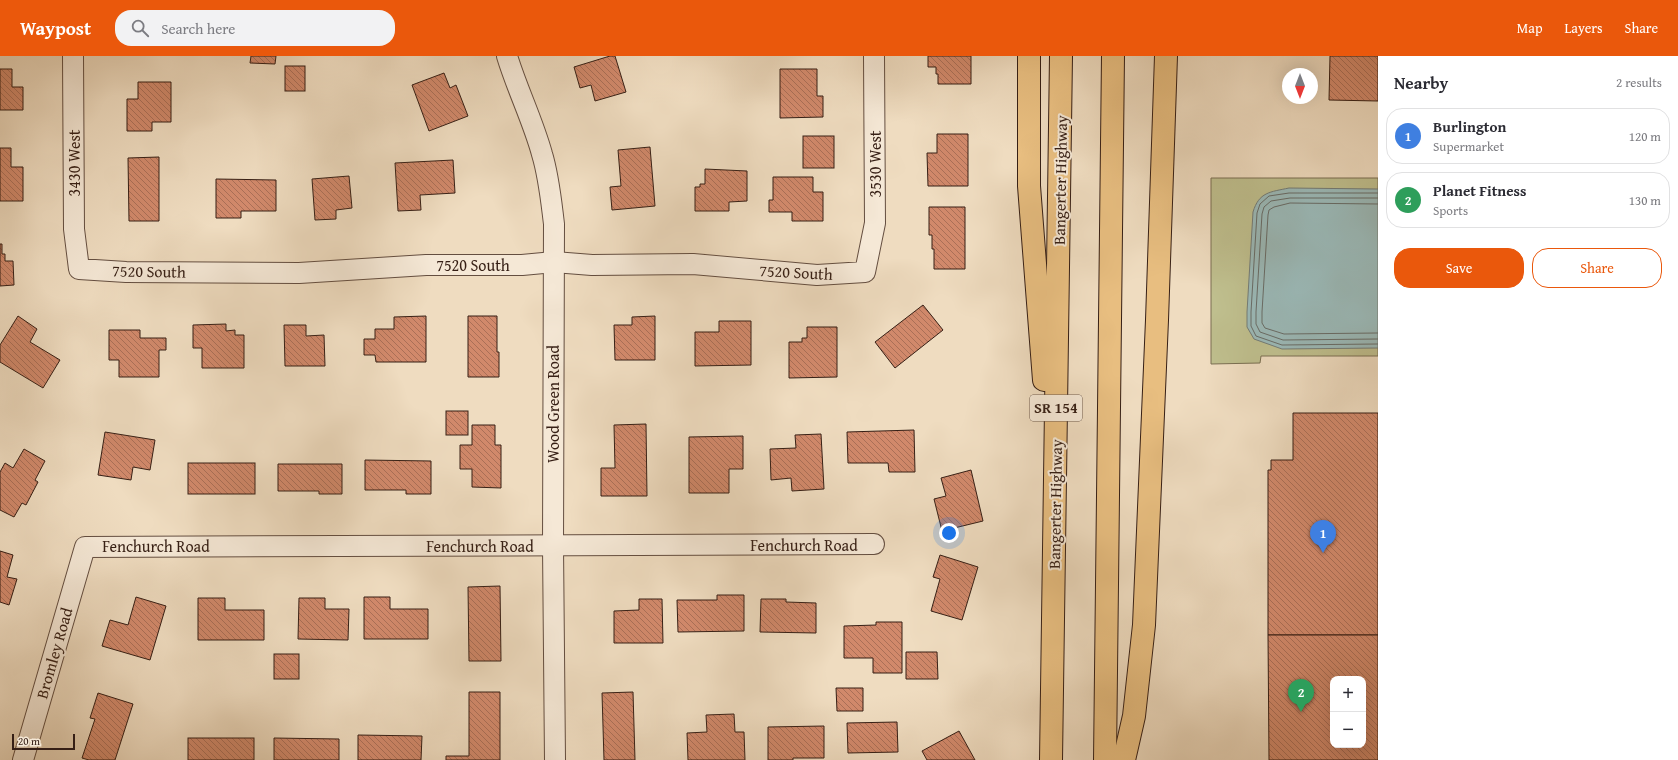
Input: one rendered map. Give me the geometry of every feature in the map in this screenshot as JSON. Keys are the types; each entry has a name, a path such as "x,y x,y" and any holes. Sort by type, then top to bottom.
{"highway":[{"path":"1029,56 1028,186 1055,513"},
{"name":"Bangerter Highway","path":"1051,760 1061,56"},
{"path":"1105,760 1113,56"},
{"path":"1124,760 1134,716 1144,625 1158,312 1166,56"}],"street":[{"name":"3430 West","path":"73,56 74,229 79,269"},
{"name":"Wood Green Road","path":"507,56 542,153 550,186 554,224 553,546 555,760"},
{"name":"3530 West","path":"866,272 875,223 874,56"},
{"name":"7520 South","path":"79,269 126,272 299,273 405,265 522,265 554,262 592,265 693,264 817,275 866,272"},
{"name":"Fenchurch Road","path":"85,546 874,544"},
{"name":"Bromley Road","path":"23,760 85,546"}],"green space":[{"path":"1211,178 1378,178 1378,356 1261,356 1260,363 1211,364"}],"water":[{"path":"1289,188 1378,189 1378,348 1282,349 1254,339 1247,327 1253,212 1255,205 1258,200 1266,194"}],"building":[{"path":"251,56 276,56 275,64 250,63"},
{"path":"610,56 615,56 626,92 595,101 591,85 580,88 574,67"},
{"path":"928,56 971,56 971,84 938,84 936,67 928,67"},
{"path":"1330,56 1378,56 1378,101 1329,100"},
{"path":"285,66 305,66 305,91 285,91"},
{"path":"0,69 12,69 12,87 23,87 23,110 0,110"},
{"path":"780,69 817,69 817,96 823,96 823,117 780,118"},
{"path":"444,73 450,88 456,85 468,116 429,131 412,85"},
{"path":"138,82 171,82 171,122 152,122 152,131 127,131 127,99 138,99"},
{"path":"937,134 968,134 968,186 928,186 927,153 937,153"},
{"path":"803,136 834,136 834,168 803,168"},
{"path":"650,147 655,206 612,210 610,187 621,186 618,150"},
{"path":"0,148 11,148 11,167 23,167 23,201 0,201"},
{"path":"159,157 159,221 129,221 128,158"},
{"path":"453,160 455,193 420,195 421,210 398,211 395,163"},
{"path":"705,169 747,171 747,201 729,202 729,211 695,211 695,187 700,187 700,184 705,184"},
{"path":"349,176 352,208 336,210 336,219 315,220 312,179"},
{"path":"773,177 813,177 813,192 823,192 823,221 792,221 792,212 769,212 769,200 773,200"},
{"path":"216,179 276,180 276,211 241,211 241,218 216,218"},
{"path":"929,207 965,207 965,269 934,269 932,235 929,235"},
{"path":"0,244 2,244 2,254 5,254 5,261 13,261 14,285 0,286"},
{"path":"923,305 943,330 895,368 875,342"},
{"path":"18,316 37,329 30,342 60,360 43,388 0,362 0,345"},
{"path":"426,316 426,362 376,362 375,355 364,355 364,339 375,339 375,329 394,329 394,317"},
{"path":"468,316 497,316 499,377 468,377"},
{"path":"655,316 655,360 615,360 614,325 632,325 632,317"},
{"path":"719,321 751,321 751,365 695,366 695,332 719,332"},
{"path":"226,324 226,331 235,330 235,335 244,335 244,368 202,368 202,348 193,348 193,325"},
{"path":"284,325 306,325 306,336 324,335 325,366 285,366"},
{"path":"807,327 837,327 837,377 789,378 789,342 802,342 802,338 807,338"},
{"path":"109,330 140,330 140,338 166,338 166,350 159,350 159,377 119,377 119,360 109,360"},
{"path":"446,411 468,411 468,435 446,435"},
{"path":"1293,413 1378,413 1378,635 1268,635 1268,470 1271,470 1271,460 1293,460"},
{"path":"646,424 647,496 601,496 601,468 615,468 614,425"},
{"path":"472,425 495,425 495,445 501,445 501,488 472,487 472,469 460,469 460,445 472,445"},
{"path":"914,430 915,472 889,472 888,463 848,463 847,432"},
{"path":"105,432 155,440 150,470 133,467 131,480 98,475"},
{"path":"821,434 824,489 792,491 791,478 771,480 770,449 796,448 795,435"},
{"path":"743,436 743,469 729,469 729,493 689,493 689,437"},
{"path":"24,449 45,461 35,480 38,482 26,505 22,503 14,517 0,510 0,472 5,463 13,468"},
{"path":"365,460 431,461 431,494 406,494 406,490 365,490"},
{"path":"188,463 255,463 255,494 188,494"},
{"path":"278,464 342,464 342,494 319,494 319,491 278,491"},
{"path":"971,470 983,521 942,531 934,499 946,496 941,478"},
{"path":"0,551 13,555 7,577 17,579 9,605 0,602"},
{"path":"940,555 978,567 962,620 931,611 940,579 933,577"},
{"path":"500,586 501,661 469,661 468,587"},
{"path":"717,595 744,595 744,631 678,632 677,600 717,600"},
{"path":"136,597 166,606 150,660 102,646 110,620 128,625"},
{"path":"364,597 390,597 390,609 428,609 428,639 364,639"},
{"path":"198,598 225,598 225,610 264,610 264,640 198,640"},
{"path":"299,598 325,598 325,609 349,609 348,640 298,639"},
{"path":"639,599 662,599 663,643 614,643 614,611 639,610"},
{"path":"761,599 786,599 786,602 816,603 816,633 760,632"},
{"path":"876,622 902,622 902,673 873,673 873,658 844,658 844,626 876,625"},
{"path":"1268,635 1378,635 1378,760 1269,760"},
{"path":"906,652 937,652 938,679 906,679"},
{"path":"274,654 299,654 299,679 274,679"},
{"path":"836,688 863,688 863,711 837,711"},
{"path":"469,692 500,692 500,760 446,760 446,756 469,756"},
{"path":"633,692 635,760 604,760 602,693"},
{"path":"98,693 133,704 115,760 89,760 82,758 95,719 90,718"},
{"path":"734,714 735,732 744,732 745,760 688,760 687,733 707,732 706,715"},
{"path":"897,722 898,752 848,753 847,723"},
{"path":"824,726 824,758 768,760 768,727"},
{"path":"959,731 975,760 927,760 922,751"},
{"path":"358,735 422,736 421,760 358,760"},
{"path":"188,738 254,738 254,760 188,760"},
{"path":"274,738 339,739 339,760 274,760"}],"place":[{"name":"Burlington","path":"1323,553"},
{"name":"Planet Fitness","path":"1301,712"}]}
